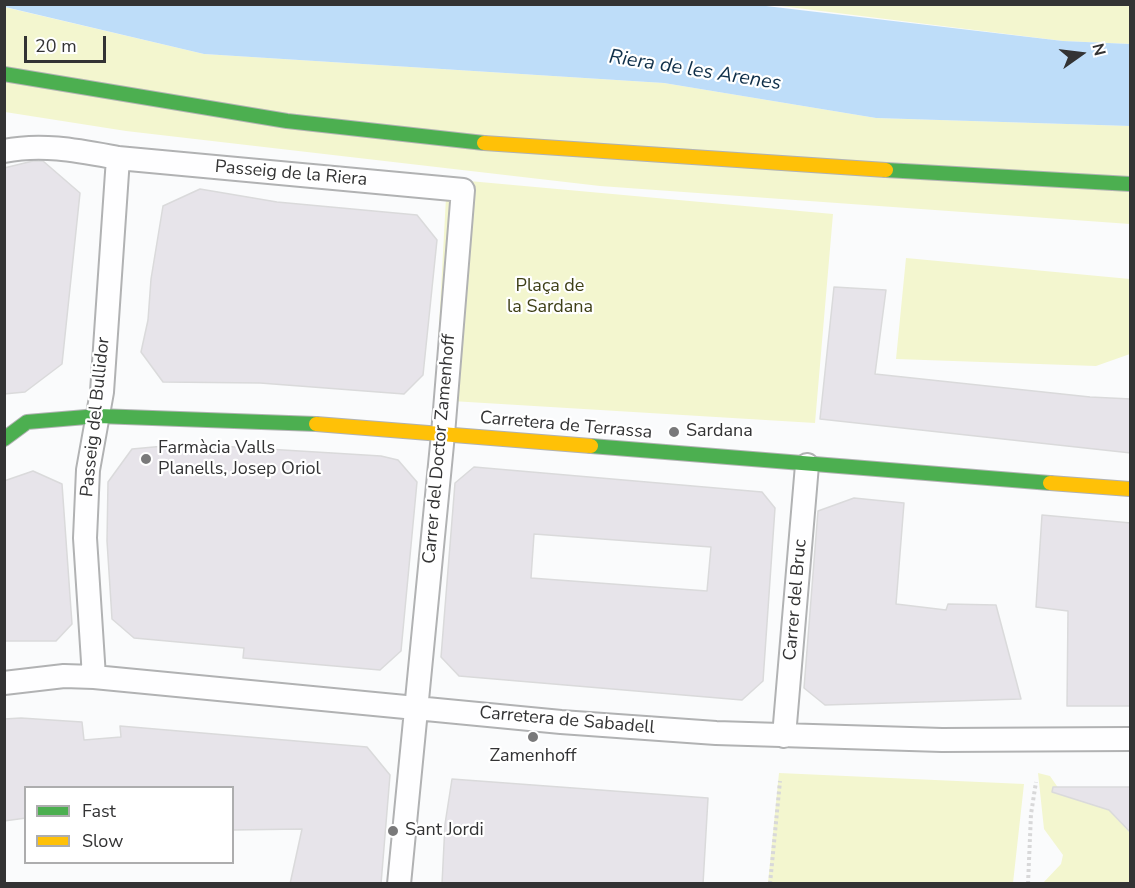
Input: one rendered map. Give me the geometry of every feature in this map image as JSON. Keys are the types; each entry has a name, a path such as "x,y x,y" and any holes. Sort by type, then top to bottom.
{"street":[{"path":"4,74 137,97 378,132 711,158 1131,184"},
{"name":"Passeig de la Riera","path":"4,151 28,146 64,148 118,158 463,190"},
{"name":"Passeig del Bullidor","path":"94,676 86,538 88,470 98,416 118,158"},
{"name":"Carrer del Doctor Zamenhoff","path":"399,884 443,434 463,190"},
{"name":"Carretera de Terrassa","path":"27,422 98,416 271,420 807,465 1131,489"},
{"path":"4,424 27,422"},
{"path":"4,439 27,422"},
{"name":"Carrer del Bruc","path":"784,736 807,465"},
{"name":"Carretera de Sabadell","path":"4,682 64,676 94,676 561,722 784,736 942,740 1131,740"}],"path":[{"path":"770,884 780,781"},
{"path":"1028,884 1030,814 1036,782"}],"green space":[{"path":"736,5 1130,5 1130,44 1063,41 781,6"},
{"path":"4,7 204,54 664,83 876,118 1130,126 1130,224 600,186 126,131 5,112"},
{"name":"Plaça de la Sardana","path":"447,179 833,214 815,423 435,400"},
{"path":"906,258 1130,279 1130,354 1096,366 896,359"},
{"path":"779,773 1024,784 1013,883 768,883"},
{"path":"1038,773 1050,776 1063,795 1109,810 1130,833 1130,883 1043,883 1061,864 1063,855 1044,829"}],"water":[{"name":"Riera de les Arenes","path":"5,4 766,6 1063,41 1130,44 1130,126 876,118 664,83 204,54 5,7"}],"building":[{"path":"43,161 80,193 62,364 25,392 4,394 4,168"},
{"path":"200,189 277,202 417,215 437,240 423,375 404,394 260,383 163,382 141,352 148,320 151,279 163,206"},
{"path":"834,287 886,290 875,374 1090,397 1131,399 1131,453 820,419"},
{"path":"186,444 381,456 398,460 417,482 401,651 380,670 243,658 244,648 134,638 112,619 107,541 108,482 132,449"},
{"path":"474,467 762,492 775,508 763,681 742,700 459,676 441,657 455,483","holes":["534,534 711,547 707,591 531,578"]},
{"path":"33,471 62,484 72,624 56,641 4,641 4,481"},
{"path":"854,498 904,503 896,604 946,610 948,604 996,605 1021,699 825,705 804,688 818,511"},
{"path":"1042,515 1131,523 1131,706 1067,706 1068,611 1036,607"},
{"path":"4,719 82,722 84,740 121,737 120,726 367,747 390,775 381,884 290,884 302,829 234,830 234,786 24,786 24,818 4,821"},
{"path":"452,779 708,798 703,884 442,884 445,824"},
{"path":"1053,787 1131,787 1131,833 1109,810 1052,792"}],"traffic: fast":[{"path":"4,74 287,121 484,143"},
{"path":"886,170 1130,184"},
{"path":"4,439 27,422 98,416 316,424"},
{"path":"591,446 1050,483"}],"traffic: slow":[{"path":"484,143 886,170"},
{"path":"316,424 591,446"},
{"path":"1050,483 1130,489"}],"place":[{"name":"Sardana","path":"674,432"},
{"name":"Farmàcia Valls Planells, Josep Oriol","path":"146,459"},
{"name":"Zamenhoff","path":"533,737"},
{"name":"Sant Jordi","path":"393,831"}]}
